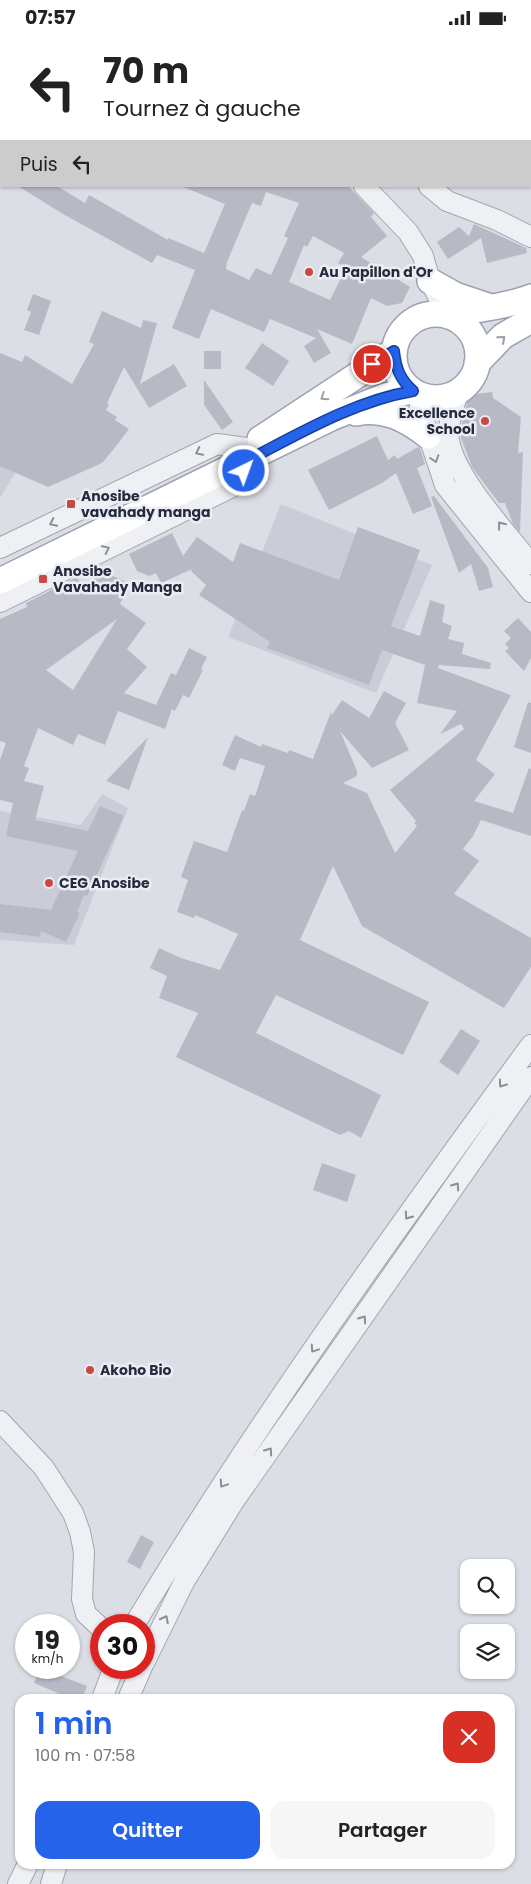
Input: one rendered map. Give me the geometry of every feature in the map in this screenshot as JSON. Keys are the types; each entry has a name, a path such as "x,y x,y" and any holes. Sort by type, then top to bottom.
{"main road":[{"path":"430,281 455,295 495,308"},
{"path":"448,316 466,311 495,308 531,297"},
{"path":"0,564 248,454 385,396 416,393 432,398 446,397 458,392 468,383 477,363 478,353 470,332 460,322 448,316 433,314 419,318 407,326 398,337 394,351 395,367 402,381 416,393"},
{"path":"477,363 503,336 531,320"},
{"path":"0,581 248,454 394,351"},
{"path":"331,418 364,411 386,412 410,422 428,436"}],"street":[{"path":"365,187 408,232 423,256 430,281 448,316"},
{"path":"430,187 447,201 497,220 531,237"},
{"path":"458,392 449,425 449,440 456,464 531,564"},
{"path":"416,393 445,485 531,593"},
{"path":"0,548 217,444 248,454 238,483 0,602"},
{"path":"141,1614 187,1538 330,1327 531,1045"},
{"path":"155,1641 184,1582 234,1501 531,1077"},
{"path":"0,1421 44,1468 73,1513 84,1552 82,1599 86,1614 90,1618"},
{"path":"104,1694 110,1679"},
{"path":"130,1694 137,1679"},
{"path":"18,1884 26,1869"},
{"path":"51,1884 56,1869"}],"shaded area":[{"path":"0,437 27,453 0,498"},
{"path":"281,504 432,565 376,693 228,637"},
{"name":"CEG Anosibe","path":"102,794 128,808 74,945 0,940 0,811 81,825"}],"building":[{"path":"20,187 59,187 85,203 89,195 168,240 168,238 204,253 225,204 183,187 349,187 374,213 371,217 387,236 361,257 410,287 402,303 387,306 371,298 352,344 317,329 331,353 314,363 304,346 316,338 270,319 264,332 211,309 199,339 172,328 195,270 157,255 152,263 63,214","holes":["266,192 299,203 284,236 288,238 271,275 256,268 249,280 226,269 227,262 252,203 261,206","313,236 344,253 338,263 346,268 330,300 289,282 304,245 307,247"]},
{"path":"474,224 526,248 527,253 487,263 481,238 448,259 437,242 459,227 469,236"},
{"path":"33,294 51,301 39,335 24,330 31,312 27,310"},
{"path":"102,311 141,328 143,320 157,323 140,384 174,364 187,386 149,408 124,367 107,403 109,405 106,410 117,417 115,420 129,429 102,463 48,487 0,466 0,353 22,362 25,355 72,384 94,344 89,342"},
{"path":"262,343 289,361 273,386 245,368"},
{"path":"204,351 221,351 221,369 204,369"},
{"path":"204,380 233,422 222,430 204,405"},
{"path":"492,392 493,398 521,417 518,453 523,452 520,532 513,524 505,503 499,503 472,467 461,438 462,424 469,395"},
{"path":"377,436 388,460 395,455 397,459 418,447 420,448 425,464 417,468 432,506 413,514 396,473 382,483 329,510 308,470"},
{"path":"434,496 488,568 493,587 479,591 471,564 459,573 431,497"},
{"path":"358,527 420,550 391,626 420,636 430,600 445,605 442,622 452,626 448,639 464,643 462,654 491,663 490,669 439,665 438,668 511,695 476,760 495,774 474,801 513,813 529,768 531,769 531,836 481,820 473,836 463,849 479,861 454,894 531,938 531,967 504,1008 362,926 333,866 300,940 429,1002 403,1055 276,995 256,1033 381,1095 361,1138 349,1131 340,1135 176,1057 198,1013 159,998 167,976 150,968 159,948 181,958 220,970 238,934 195,915 194,918 177,912 188,880 181,877 194,841 227,852 242,810 244,811 250,794 255,796 265,766 240,758 235,771 222,765 235,735 261,747 262,744 288,753 289,750 313,759 331,712 332,715 342,700 369,718 384,691 406,703 395,723 409,750 372,768 340,731 357,771 357,776 343,783 367,793 395,853 417,826 414,823 416,821 390,790 464,729 461,724 440,734 457,711 417,703 425,665 382,650 369,685 267,648 270,642 199,595 206,585 191,571 192,569 161,583 156,573 149,576 137,571 129,554 172,533 183,556 197,537 233,562 240,543 339,580"},
{"path":"98,569 130,584 120,604 146,623 127,649 147,667 124,693 156,705 171,673 176,675 189,648 207,657 201,669 203,670 189,698 183,695 175,711 172,709 165,729 118,711 105,745 78,734 73,745 38,728 24,766 29,768 24,781 44,786 35,820 88,831 100,806 124,816 87,896 84,895 77,912 80,913 66,942 41,931 40,937 0,932 0,904 51,910 78,851 6,836 13,803 0,800 0,760 6,743 0,741 0,619 27,607 26,603 77,577 87,594","holes":["117,619 73,690 46,670"]},
{"path":"518,618 531,632 531,658 524,671 505,651 509,648 505,644 511,638 504,631"},
{"path":"528,702 531,703 531,753 514,747"},
{"path":"148,737 129,790 106,781"},
{"path":"461,1029 480,1041 458,1075 439,1062"},
{"path":"322,1163 356,1175 347,1202 313,1190"},
{"path":"141,1535 154,1542 140,1569 127,1562"},
{"path":"36,1679 69,1679 87,1686 84,1694 60,1694 34,1683"}],"place":[{"name":"Au Papillon d'Or","path":"309,272"},
{"name":"Excellence School","path":"485,421"},
{"name":"Anosibe vavahady manga","path":"71,504"},
{"name":"Anosibe Vavahady Manga","path":"43,579"},
{"name":"CEG Anosibe","path":"49,883"},
{"name":"Akoho Bio","path":"90,1370"}],"route":[{"path":"244,471 250,459 331,418 385,396 413,391 402,381 395,367 394,351 372,364"}]}
